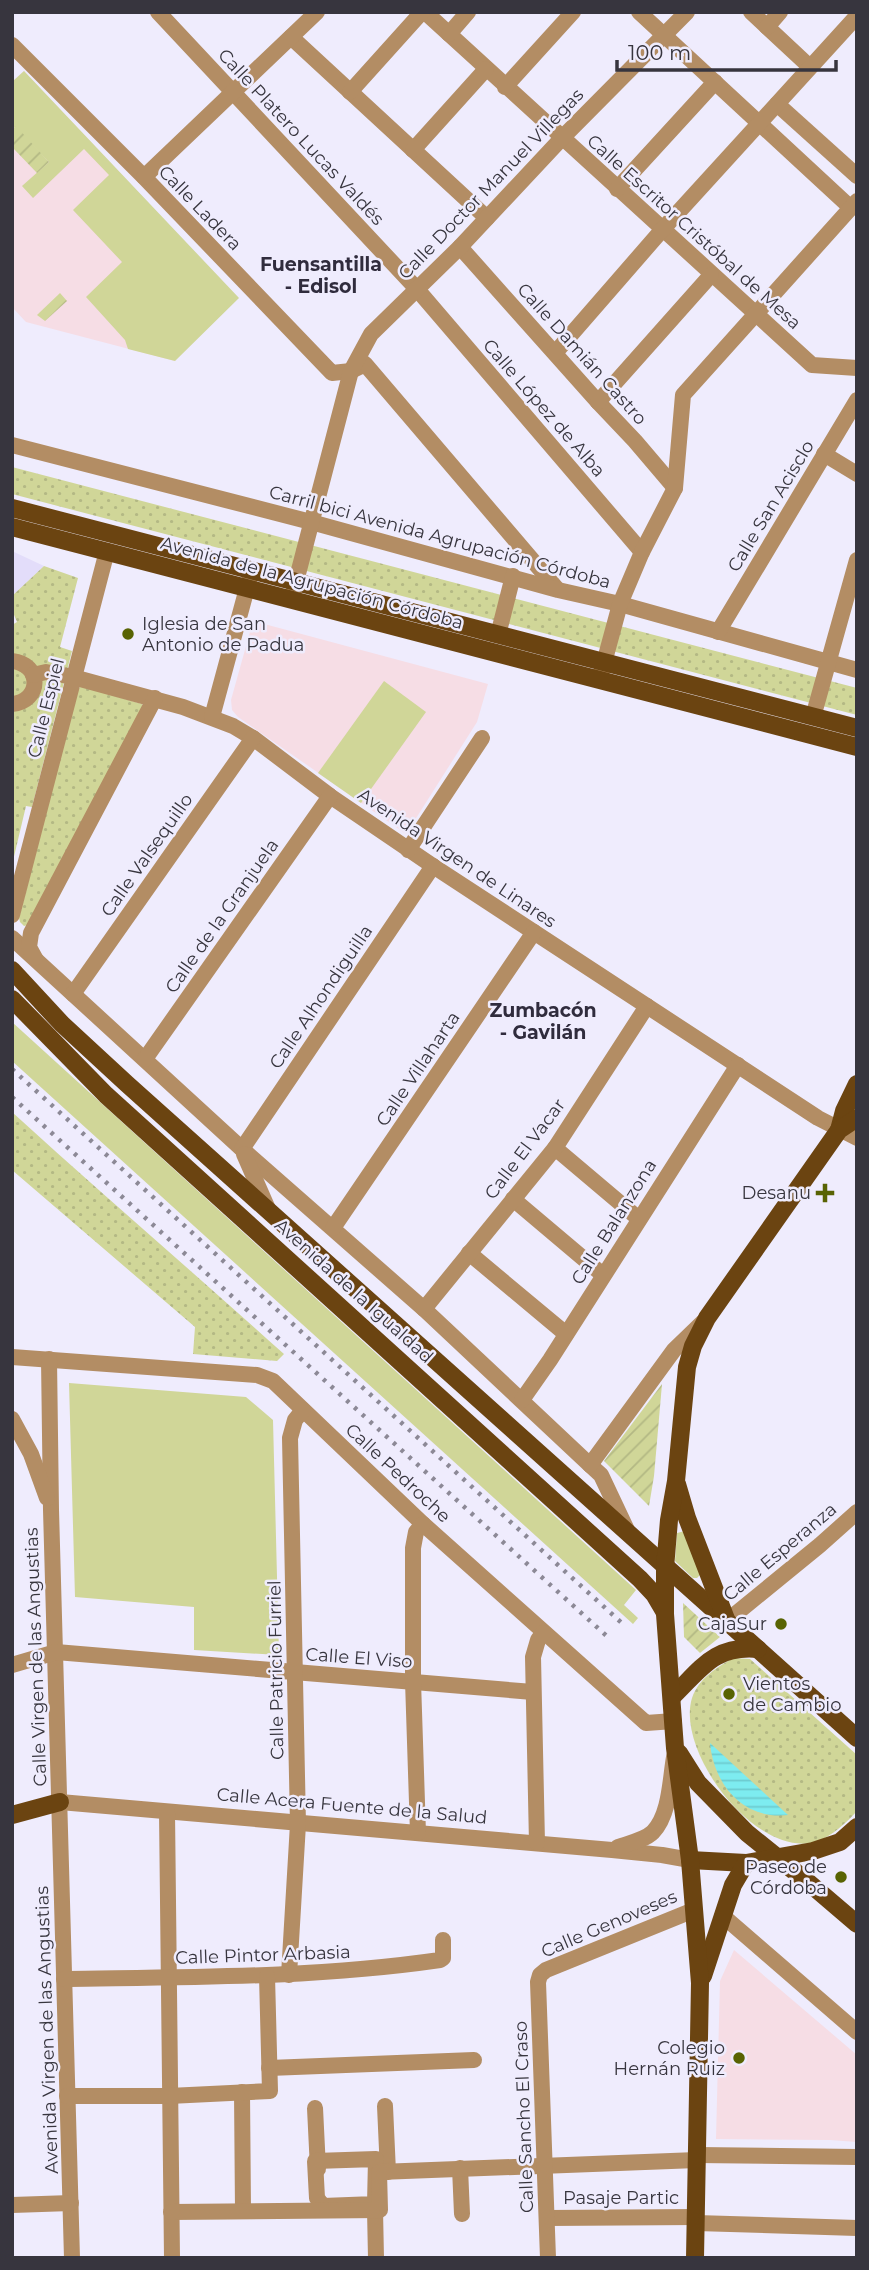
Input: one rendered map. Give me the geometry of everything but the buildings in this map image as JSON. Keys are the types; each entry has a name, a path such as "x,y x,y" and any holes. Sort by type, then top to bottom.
{"main road":[{"name":"Avenida de la Agrupación Córdoba","path":"12,508 293,591 602,671 857,747"},
{"name":"Avenida de la Agrupación Córdoba","path":"12,527 107,551 250,579"},
{"name":"Avenida de la Agrupación Córdoba","path":"293,591 498,635 602,671 813,716 857,728"},
{"name":"Avenida de la Igualdad","path":"12,970 62,1024 198,1149 857,1738"},
{"name":"Avenida de la Igualdad","path":"12,999 106,1095 640,1579 654,1594 665,1614"},
{"path":"12,1018 63,1064 106,1095"},
{"path":"664,1568 687,1367 693,1346 707,1318 839,1130 844,1111 857,1084"},
{"path":"839,1130 857,1118"},
{"path":"676,1481 687,1518 727,1621"},
{"name":"Avenida de la Igualdad","path":"664,1568 675,1748 691,1860 701,1983"},
{"path":"673,1696 701,1667 715,1657 740,1648 758,1649"},
{"path":"675,1748 698,1783 722,1809 776,1858 857,1924"},
{"name":"Calle Acera Fuente de la Salud","path":"12,1815 60,1802"},
{"path":"691,1860 746,1863 813,1851 840,1842 857,1827"},
{"path":"695,2258 701,1983 733,1885 746,1863"}],"street":[{"name":"Calle Platero Lucas Valdés","path":"158,12 416,288"},
{"path":"144,177 317,12"},
{"path":"350,92 424,12"},
{"name":"Calle Escritor Cristóbal de Mesa","path":"424,12 812,365 857,368"},
{"path":"449,34 468,12"},
{"path":"505,87 573,12"},
{"path":"602,671 620,604 642,552 675,488 684,395 854,204 760,124 639,12"},
{"name":"Calle Doctor Manuel Villegas","path":"293,591 351,371 371,334 460,247 562,138 687,12"},
{"path":"751,12 810,67"},
{"path":"767,27 780,12"},
{"path":"555,353 662,230 857,16"},
{"path":"290,37 487,218"},
{"name":"Calle Ladera","path":"12,45 144,177 332,373 351,371 365,364 558,590"},
{"path":"412,149 486,69"},
{"path":"617,189 715,82"},
{"path":"777,104 857,176"},
{"name":"Calle Damián Castro","path":"460,247 675,488"},
{"path":"598,402 711,275"},
{"name":"Calle López de Alba","path":"416,288 642,552"},
{"name":"Calle San Acisclo","path":"718,632 857,400"},
{"name":"Carril bici Avenida Agrupación Córdoba","path":"12,445 311,522 558,590 620,604 857,670"},
{"path":"824,454 857,474"},
{"name":"Calle Espiel","path":"12,915 107,551"},
{"path":"813,716 853,587 857,560"},
{"path":"498,635 513,576"},
{"path":"212,717 250,579"},
{"name":"Avenida Virgen de Linares","path":"12,661 23,663 33,674 46,672 73,677 155,698 212,717 253,738 408,850 839,1130 857,1138"},
{"path":"12,704 21,703 31,694 35,681 33,674"},
{"path":"39,964 29,947 31,933 155,698"},
{"name":"Calle Valsequillo","path":"73,994 253,738"},
{"path":"408,850 482,738"},
{"name":"Calle de la Granjuela","path":"145,1059 330,796"},
{"name":"Calle Alhondiguilla","path":"242,1149 433,866"},
{"name":"Calle Villaharta","path":"333,1227 534,932"},
{"name":"Avenida de la Igualdad","path":"15,939 242,1149 424,1309 601,1475 629,1535"},
{"name":"Calle El Vacar","path":"424,1309 555,1148 647,1006"},
{"name":"Calle Balanzona","path":"522,1400 738,1065"},
{"path":"555,1148 639,1219"},
{"name":"Avenida de la Igualdad","path":"242,1149 268,1209"},
{"path":"513,1199 603,1275"},
{"path":"470,1253 566,1334"},
{"path":"590,1465 674,1350 707,1318"},
{"name":"Calle Pedroche","path":"12,1357 257,1375 273,1381 423,1524 646,1723 674,1721"},
{"name":"Calle Virgen de las Angustias","path":"49,1359 60,1802"},
{"name":"Calle Patricio Furriel","path":"289,1975 298,1824 290,1438 295,1420 303,1410"},
{"name":"Calle Virgen de las Angustias","path":"12,1419 30,1454 51,1510"},
{"name":"Calle Esperanza","path":"727,1621 857,1512"},
{"path":"418,1833 413,1681 413,1548 416,1532 423,1524"},
{"path":"537,1843 533,1657 543,1633"},
{"path":"12,1665 56,1652"},
{"name":"Calle El Viso","path":"56,1652 533,1692"},
{"path":"612,1850 655,1830 665,1810 675,1748"},
{"name":"Calle Acera Fuente de la Salud","path":"60,1802 662,1854 691,1860"},
{"name":"Avenida Virgen de las Angustias","path":"60,1802 72,2258"},
{"path":"167,1812 172,2258"},
{"name":"Calle Genoveses","path":"540,1975 546,1970 694,1910"},
{"path":"723,1916 857,2032"},
{"name":"Calle Pintor Arbasia","path":"64,1979 267,1976 379,1969 440,1960 443,1958 443,1940"},
{"name":"Calle Sancho El Craso","path":"540,1975 538,1982 548,2258"},
{"path":"68,2096 169,2096 270,2091 267,1976"},
{"path":"269,2068 474,2060"},
{"path":"242,2092 243,2211"},
{"path":"385,2106 388,2172"},
{"path":"315,2108 315,2161 320,2206"},
{"path":"320,2206 380,2210 379,2172 697,2158 857,2157"},
{"path":"171,2213 374,2204 376,2159 317,2161"},
{"path":"460,2168 462,2214"},
{"path":"12,2205 71,2203"},
{"path":"375,2210 376,2258"},
{"name":"Pasaje Partic","path":"547,2218 696,2220 857,2228"}],"shaded area":[{"path":"24,71 169,225 175,361 26,322 12,307 12,82"},
{"path":"12,551 44,566 12,596"},
{"path":"253,621 488,684 477,722 406,834 238,717 232,710 231,700"},
{"path":"734,1950 857,2055 857,2142 716,2139 720,1981"}],"green space":[{"path":"24,71 239,298 175,361 128,349 125,340 86,297 122,262 73,210 109,175 84,149 33,198 22,186 49,162 15,127 12,130 12,82"},
{"path":"16,126 49,162 37,173 12,147 12,130"},
{"path":"60,293 67,301 45,321 37,315"},
{"path":"12,467 857,688 857,715 12,494"},
{"path":"44,566 78,578 60,647 72,651 32,807 26,806 12,865 12,625 17,622 12,610 12,596"},
{"path":"384,681 426,712 361,803 318,773"},
{"path":"81,686 142,704 143,708 28,925 24,926 19,918 77,691"},
{"path":"12,1022 636,1590 624,1605 638,1618 633,1624 12,1061"},
{"path":"12,1112 284,1354 277,1361 193,1354 195,1327 12,1170"},
{"path":"69,1383 246,1397 273,1420 279,1655 194,1650 194,1607 75,1597"},
{"path":"662,1384 654,1476 649,1506 604,1461"},
{"path":"685,1531 701,1574 697,1578 693,1578 675,1561 677,1533"},
{"path":"683,1603 720,1637 700,1653 684,1637"},
{"path":"734,1658 750,1659 857,1755 857,1811 823,1839 795,1843 771,1835 748,1819 726,1798 709,1773 696,1746 690,1721 692,1698 704,1679"}],"water":[{"path":"710,1743 788,1815 757,1812 734,1797 718,1773"}],"railway":[{"path":"12,1069 624,1625"},
{"path":"12,1097 610,1639"}],"place":[{"name":"Iglesia de San Antonio de Padua","path":"128,634"},
{"name":"Desanu","path":"825,1193"},
{"name":"CajaSur","path":"781,1624"},
{"name":"Vientos de Cambio","path":"729,1694"},
{"name":"Paseo de Córdoba","path":"841,1877"},
{"name":"Colegio Hernán Ruiz","path":"739,2058"}],"district":[{"name":"Fuensantilla - Edisol","path":"321,275"},
{"name":"Zumbacón - Gavilán","path":"543,1021"}]}
